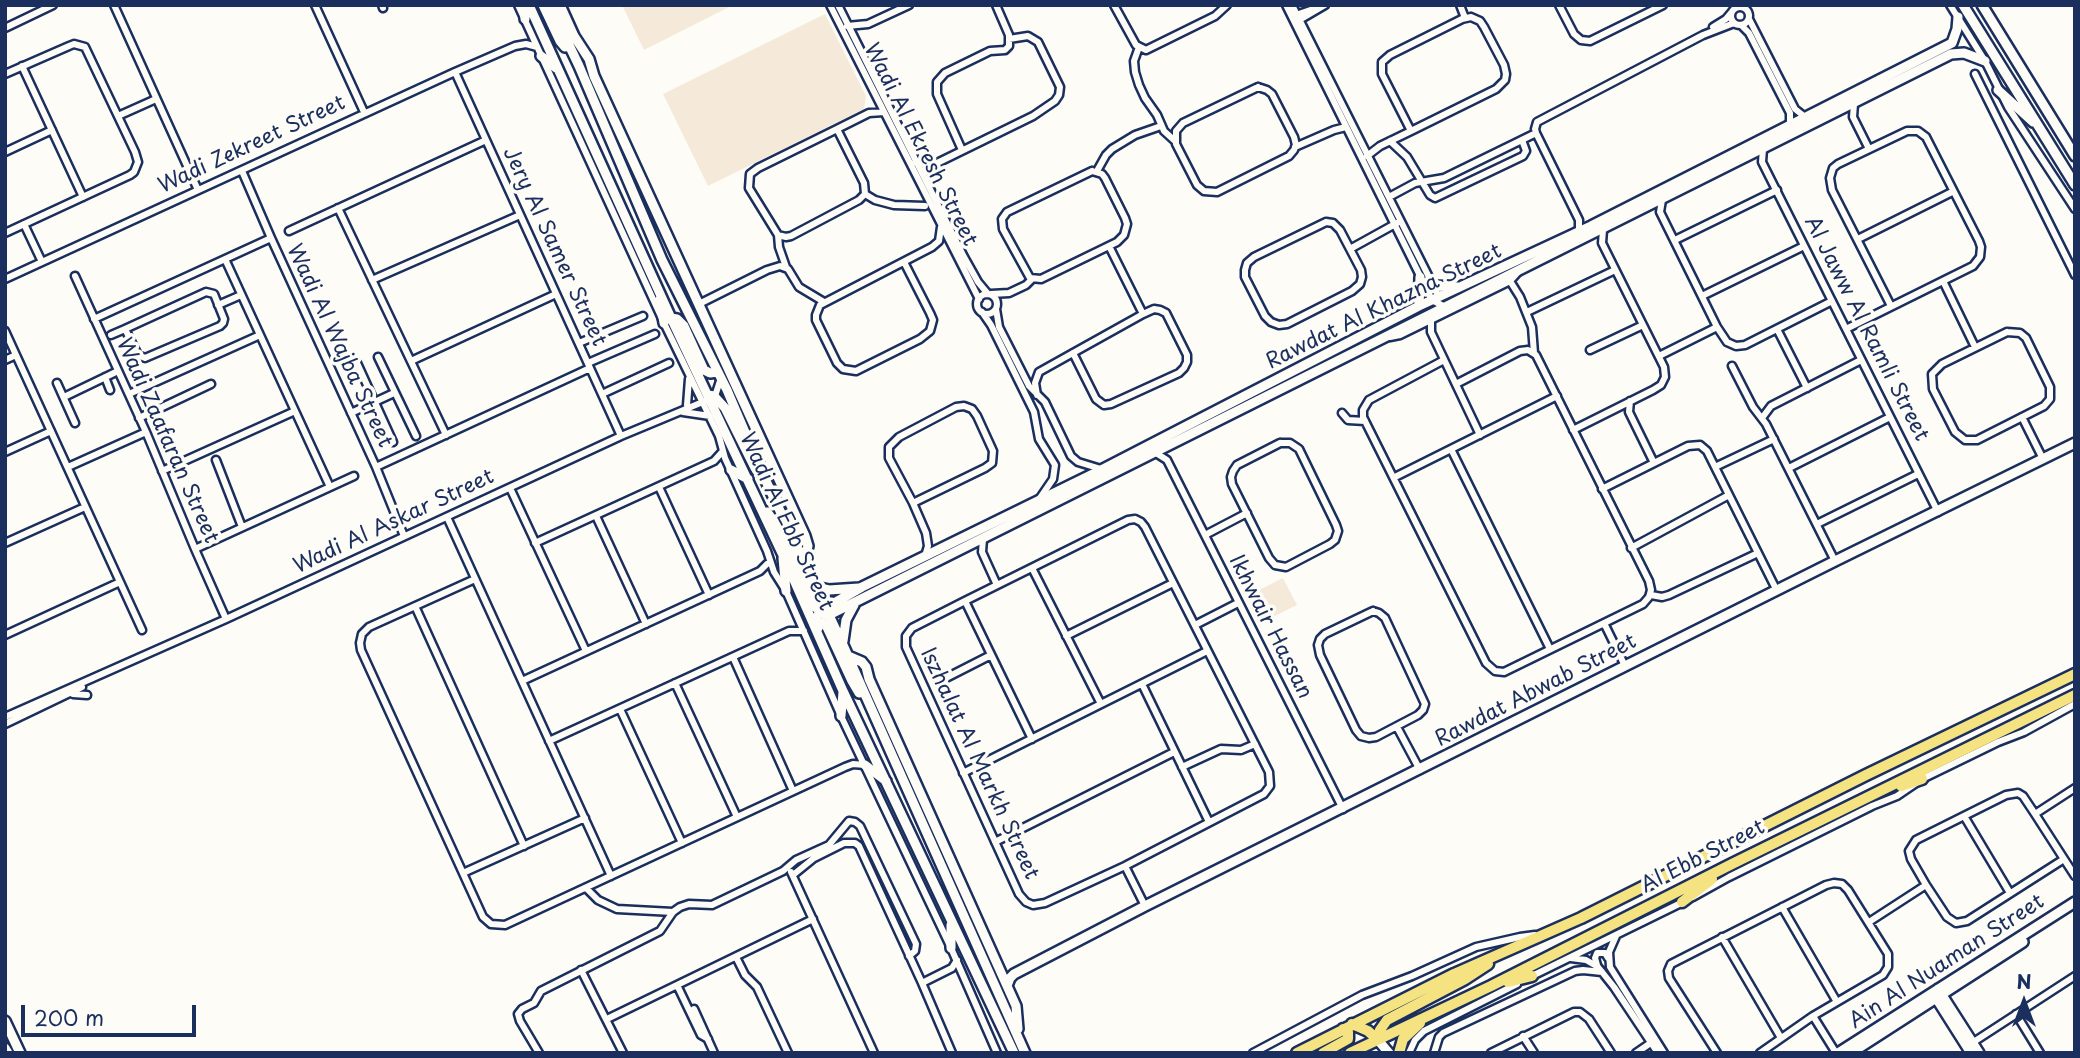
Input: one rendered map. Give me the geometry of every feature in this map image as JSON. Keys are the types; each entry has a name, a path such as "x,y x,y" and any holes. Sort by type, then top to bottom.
{"main road":[{"name":"Al Ebb Street","path":"1297,1053 1454,974 1581,918 2075,674"},
{"name":"Al Ebb Street","path":"1350,1053 1491,986 2075,695"},
{"path":"1998,742 2026,719"},
{"path":"1871,795 1922,779"},
{"path":"1682,902 1732,864"},
{"path":"1323,1053 1348,1039 1347,1027 1368,1031 1377,1039 1381,1026 1387,1020 1482,969 1499,954"},
{"path":"1491,986 1532,976"},
{"path":"1399,1053 1405,1037 1428,1016"}],"street":[{"path":"5,28 53,5"},
{"path":"114,5 198,190"},
{"path":"315,5 364,112"},
{"path":"518,5 668,321 688,372 707,398 725,408 753,465 765,479"},
{"path":"515,46 525,36 527,5"},
{"name":"Wadi Al Ebb Street","path":"527,5 659,287 668,321 761,506 843,691 1014,1053"},
{"path":"542,5 559,41 572,52"},
{"name":"Wadi Al Ebb Street","path":"550,5 662,260 719,375 825,612 843,645 1025,1053"},
{"name":"Wadi Al Ebb Street","path":"560,5 589,59 594,76 805,536 808,546 803,561"},
{"name":"Wadi Al Ekresh Street","path":"830,5 979,299"},
{"name":"Wadi Al Ekresh Street","path":"838,5 915,162 975,276 990,294"},
{"path":"847,26 868,24 908,5"},
{"path":"962,150 937,94 937,82 945,73 990,51 1007,49 1009,39 996,5"},
{"path":"1114,5 1139,47 1146,50 1215,16 1227,5"},
{"path":"1286,5 1433,286 1438,302"},
{"path":"1292,5 1295,18 1344,124 1389,197 1420,277 1438,302"},
{"path":"1460,5 1465,18"},
{"path":"1559,5 1574,34 1581,40 1590,41 1664,5"},
{"path":"1950,5 1998,90 2075,209"},
{"path":"1963,5 2075,185"},
{"path":"1982,5 2075,156"},
{"path":"1295,18 1323,6"},
{"path":"1579,232 1579,220 1536,133 1535,125 1541,119 1703,34 1726,19 1732,9 1743,6 1748,10 1749,19 1795,109 1805,117"},
{"path":"1732,9 1730,16 1749,33 1790,113 1790,125"},
{"path":"1952,43 1958,17"},
{"path":"1364,154 1390,141 1411,131 1496,89 1504,80 1504,65 1484,27 1475,18 1465,18 1382,62 1382,74 1411,131"},
{"path":"1703,34 1749,19"},
{"path":"856,42 868,24"},
{"path":"926,182 927,174 934,165 1043,111 1058,98 1058,84 1035,39 1024,35 1009,39"},
{"path":"1952,43 1961,43 1962,48 1958,52"},
{"name":"Rawdat Al Khazna Street","path":"815,626 825,612 862,587 907,572 983,539 1385,337 1414,326 1438,302 1463,287 1579,232 1952,43"},
{"path":"5,74 69,46 80,44 89,52 137,157 137,167 130,175 5,233"},
{"name":"Wadi Zekreet Street","path":"5,279 455,72 515,46 526,44 537,47"},
{"path":"579,44 579,66"},
{"path":"1139,47 1134,61 1136,79 1144,99 1157,115 1168,136 1175,141 1201,190 1217,192 1289,156 1295,147 1344,124"},
{"path":"1958,52 1984,61"},
{"name":"Rawdat Al Khazna Street","path":"825,612 855,604 907,572 925,556 1103,469 1419,306 1438,302 1518,272 1958,52"},
{"path":"541,56 560,72"},
{"path":"22,66 83,197"},
{"name":"Jery Al Samer Street","path":"455,72 621,436"},
{"path":"1975,74 2075,275"},
{"path":"1175,141 1176,131 1183,123 1261,87 1272,94 1294,137 1295,147"},
{"path":"1998,90 2026,118 2037,123"},
{"path":"118,116 156,99"},
{"path":"869,113 877,99"},
{"path":"1853,117 1854,104"},
{"path":"1840,111 1853,117 1869,149"},
{"path":"824,302 799,287 786,267 778,235 749,188 750,174 869,113 884,113"},
{"path":"1097,172 1112,149 1135,135 1161,126"},
{"path":"836,129 864,183 865,194"},
{"path":"5,152 52,130"},
{"path":"1846,329 1973,265 1981,254 1980,244 1926,137 1918,131 1907,131 1838,164 1830,178 1832,190 1891,306"},
{"path":"1389,197 1409,185 1444,178 1536,133"},
{"path":"289,231 486,140"},
{"path":"1390,141 1407,158 1430,195 1438,197 1523,156 1527,151 1522,140"},
{"path":"1750,156 1762,162 1763,149"},
{"path":"915,162 934,165"},
{"name":"Al Jaww Al Ramli Street","path":"1762,162 1938,512"},
{"name":"Wadi Al Wajba Street","path":"242,171 376,467 404,536"},
{"path":"982,312 991,313 1009,293 1032,279 1041,279 1124,236 1127,224 1105,178 1097,172 1087,173 1004,215 1003,229 1032,279"},
{"path":"1675,240 1777,190"},
{"path":"1858,239 1952,192"},
{"path":"865,194 884,203 925,206"},
{"path":"778,235 791,236 859,200 865,194"},
{"path":"1660,212 1662,200"},
{"path":"1648,207 1660,212 1727,342 1741,346 1832,301"},
{"path":"338,208 446,435"},
{"path":"372,280 520,215"},
{"path":"1579,220 1591,226"},
{"path":"1326,222 1338,227 1350,249 1362,273 1362,281 1358,287 1287,324 1275,324 1268,319 1245,277 1246,266 1251,258 1326,222"},
{"path":"24,224 42,262"},
{"path":"1350,249 1399,224"},
{"path":"904,262 930,313 933,326 927,335 920,339 860,369 847,371 836,363 816,320 817,310 824,302 904,262 928,250 939,241 941,227"},
{"path":"1573,430 1661,385 1665,373 1602,243 1603,230"},
{"path":"662,260 666,231"},
{"path":"1590,236 1602,243"},
{"path":"94,319 271,239"},
{"path":"1109,246 1143,314"},
{"path":"1702,296 1804,246"},
{"path":"928,250 952,248"},
{"path":"225,259 330,487"},
{"path":"699,304 778,266 786,267"},
{"path":"1527,312 1615,270"},
{"path":"1414,326 1432,320 1510,281 1518,272"},
{"name":"Wadi Zaafaran Street","path":"75,276 146,432 226,619"},
{"path":"1419,306 1420,277"},
{"path":"1444,360 1369,400 1363,410 1365,421 1488,665 1495,671 1507,671 1643,604 1651,594 1649,581 1534,353 1534,340 1527,312 1510,281"},
{"path":"1942,281 1975,347"},
{"path":"1433,286 1463,287"},
{"path":"111,335 206,292 214,295 224,318 222,324 147,358 138,355 125,329"},
{"path":"1009,293 982,295 978,305 991,325 1034,412 1039,439 1055,465 1053,479 1037,502"},
{"path":"411,361 556,294"},
{"path":"990,294 996,299 999,327 1028,386 1045,402 1074,459 1103,469"},
{"path":"218,304 241,295"},
{"path":"1037,395 1035,383 1039,372 1073,353 1143,314 1157,309 1166,313 1186,355 1186,365 1179,373 1104,405 1096,399 1073,353"},
{"path":"579,344 643,316"},
{"path":"668,321 677,319 684,326 704,370 719,375 718,389 707,398"},
{"path":"1432,320 1431,332 1480,435"},
{"path":"1590,350 1643,325"},
{"path":"1414,326 1431,332"},
{"path":"1659,356 1717,327"},
{"path":"1777,329 1808,388"},
{"path":"5,331 142,630"},
{"path":"2007,332 2020,333 2026,338 2050,387 2051,395 2044,406 2022,417 1973,441 1965,440 1957,436 1931,379 1938,366 2007,332"},
{"path":"376,467 655,334"},
{"path":"129,394 260,335"},
{"path":"1456,384 1520,351 1528,350 1534,353"},
{"path":"5,360 16,355"},
{"path":"378,357 416,436"},
{"path":"1762,418 1771,406 1861,360"},
{"path":"357,363 393,442"},
{"path":"602,394 669,363"},
{"path":"1732,366 1753,407 1774,439 1835,561"},
{"path":"64,397 118,371"},
{"path":"687,405 688,372"},
{"path":"105,377 110,390"},
{"path":"57,383 75,423"},
{"path":"139,418 211,384"},
{"path":"351,413 394,393"},
{"path":"1395,477 1557,396"},
{"path":"707,398 710,416 723,451 774,572 786,591 841,716 957,960 997,1053"},
{"name":"Wadi Al Askar Street","path":"669,416 687,405 707,398"},
{"name":"Wadi Al Askar Street","path":"5,717 226,619 707,398"},
{"path":"1630,401 1629,412 1654,463"},
{"path":"913,503 992,463 993,451 972,409 956,407 899,437 891,444 889,458 926,530 928,542 925,556"},
{"path":"1618,407 1629,412"},
{"path":"162,471 295,411"},
{"path":"681,412 710,416"},
{"path":"1342,413 1348,420 1365,421"},
{"path":"1789,468 1890,417"},
{"path":"2022,417 2043,459"},
{"path":"5,452 51,431"},
{"path":"68,467 146,432"},
{"path":"1715,467 1774,439"},
{"path":"1287,443 1301,452 1336,525 1337,534 1330,544 1289,566 1282,567 1271,561 1247,513 1232,484 1233,471 1240,463 1276,444 1287,443"},
{"name":"Rawdat Abwab Street","path":"1014,974 2075,443"},
{"path":"1602,489 1697,444 1707,451 1777,591"},
{"path":"1156,453 1167,460 1168,447"},
{"path":"1451,449 1550,649"},
{"path":"536,543 714,461 723,451"},
{"path":"216,460 242,527"},
{"name":"Ikhwair Hassan","path":"1167,460 1343,809"},
{"path":"714,461 730,466 748,479"},
{"path":"1817,524 1918,474"},
{"path":"195,549 354,476"},
{"path":"659,487 709,595"},
{"path":"510,488 586,652"},
{"path":"1631,548 1729,495"},
{"path":"761,506 776,523 813,604 825,612"},
{"path":"5,543 86,507"},
{"path":"1205,535 1247,513"},
{"path":"596,516 646,624"},
{"path":"447,517 611,877"},
{"name":"Iszhalat Al Markh Street","path":"1135,519 1144,524 1271,776 1267,790 1125,866 1041,905 1033,905 1021,897 907,650 905,640 912,628 997,584 1128,520 1135,519"},
{"path":"983,539 982,552 997,584"},
{"path":"928,542 939,550"},
{"path":"970,545 982,552"},
{"path":"1651,594 1669,596 1758,552"},
{"path":"782,553 786,591"},
{"path":"522,681 760,571 770,561"},
{"path":"1032,568 1101,704"},
{"path":"760,571 774,572"},
{"path":"475,579 366,629 360,637 360,647 483,917 488,922 498,926 505,925 853,764 864,765 886,782"},
{"path":"5,635 120,582"},
{"path":"1066,636 1173,583"},
{"path":"816,587 826,590 862,587"},
{"path":"965,601 1032,739"},
{"path":"1195,625 1238,603"},
{"path":"843,645 844,626 855,604"},
{"path":"415,606 524,846"},
{"path":"1370,612 1379,612 1385,618 1424,700 1425,707 1421,713 1397,727 1373,738 1365,738 1359,733 1318,652 1322,636 1370,612"},
{"path":"549,741 789,631 798,618"},
{"path":"815,626 823,623 826,625 852,681 870,705"},
{"path":"1604,623 1625,666"},
{"path":"789,631 804,631"},
{"path":"963,773 1207,651"},
{"path":"940,681 991,655"},
{"name":"Wadi Al Ebb Street","path":"848,656 865,665 1017,1010 1017,1035"},
{"path":"733,657 793,791"},
{"name":"Wadi Al Askar Street","path":"5,724 133,660"},
{"path":"675,683 737,817"},
{"path":"1142,684 1209,822"},
{"path":"841,716 843,691"},
{"path":"65,696 77,693 88,695"},
{"name":"Al Ebb Street","path":"1410,1050 1416,1038 1427,1029 1703,893 1729,877 1896,796 1922,779 2024,732 2075,704"},
{"path":"620,709 682,843"},
{"path":"1397,727 1420,770"},
{"path":"1182,767 1221,749 1241,750 1255,744"},
{"path":"995,842 1174,752"},
{"path":"853,764 859,753"},
{"path":"902,776 917,785"},
{"path":"2035,814 2075,788"},
{"path":"2064,859 1967,921 1956,923 1950,920 1910,859 1910,847 1916,841 2012,793 2023,796 2035,814 2075,876"},
{"path":"1964,816 2010,893"},
{"path":"463,873 584,818"},
{"path":"586,888 598,900 617,909 673,912 689,905 716,904 832,843 847,822 853,821 859,824 916,944 915,951 909,956"},
{"path":"793,875 814,858 844,844 855,843 859,846 952,1053"},
{"path":"1125,866 1146,906"},
{"path":"789,867 874,1053"},
{"path":"1717,1053 1671,981 1668,971 1674,961 1830,883 1838,883 1848,890 1869,922 1888,954 1888,967 1883,975 1813,1016 1760,1053"},
{"path":"1869,922 1926,885"},
{"name":"Ain Al Nuaman Street","path":"1851,1053 2075,902"},
{"path":"1782,907 1837,1002"},
{"name":"Ain Al Nuaman Street","path":"1837,1053 2075,908"},
{"path":"539,1053 520,1021 519,1012 534,1003 541,991 660,931 673,912"},
{"path":"607,1019 813,919"},
{"path":"951,920 951,948"},
{"path":"969,926 985,937"},
{"path":"1618,934 1610,947 1608,958 1612,971 1654,1041 1658,1053"},
{"name":"Al Ebb Street","path":"1253,1053 1363,995 1476,947 1541,935"},
{"path":"1722,937 1781,1038"},
{"path":"1608,958 1602,952 1597,953 1595,958 1600,969 1664,1053"},
{"path":"736,957 745,975 757,987 788,1053"},
{"path":"1566,960 1579,958 1600,969"},
{"path":"922,983 952,968 957,960"},
{"path":"952,968 961,971"},
{"path":"1434,1053 1443,1033 1575,971 1600,969"},
{"path":"582,970 623,1053"},
{"path":"1000,971 1014,974"},
{"path":"1007,986 1014,974"},
{"path":"1970,1047 2075,976"},
{"path":"677,985 701,1035 708,1039"},
{"path":"1511,986 1517,998"},
{"path":"1937,993 1970,1047 1979,1053"},
{"path":"694,1009 714,1053"},
{"path":"1491,1053 1569,1013 1580,1012 1589,1019 1611,1053"},
{"path":"2016,1014 2040,1053"},
{"path":"1813,1016 1837,1053"},
{"path":"5,1021 20,1053"},
{"path":"1523,1036 1534,1053"},
{"path":"1377,1039 1378,1053"},
{"path":"1377,1039 1389,1053"},
{"path":"1636,1053 1654,1041"}],"shaded area":[{"path":"622,5 733,5 644,50"},
{"path":"825,14 866,96 864,109 708,186 663,94"},
{"path":"1283,578 1297,605 1260,623 1247,596"}]}
